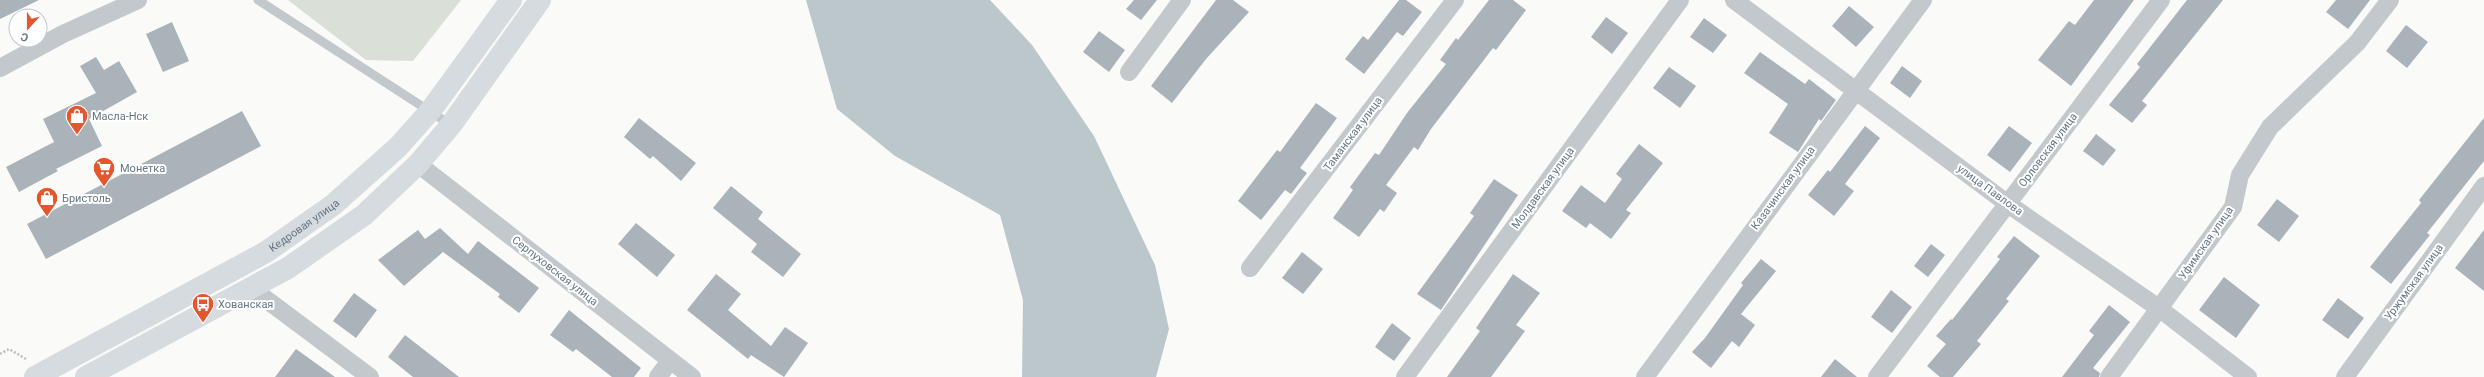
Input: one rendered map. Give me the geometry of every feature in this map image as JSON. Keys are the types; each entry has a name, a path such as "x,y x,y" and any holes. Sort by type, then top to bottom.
{"main road":[{"name":"Кедровая улица","path":"35,377 266,252 333,205 398,147 431,110 511,0"},
{"path":"86,377 288,268 364,215 418,164 451,125 540,0"}],"street":[{"path":"0,68 63,34 138,0"},
{"path":"1129,72 1182,0"},
{"name":"Таманская улица","path":"1250,268 1455,0"},
{"name":"Молдавская улица","path":"1405,377 1680,0"},
{"name":"улица Павлова","path":"1734,0 2008,204 2160,309 2248,377"},
{"name":"Казачинская улица","path":"1645,377 1855,89 1923,0"},
{"name":"Орловская улица","path":"1877,377 2161,0"},
{"name":"Уфимская улица","path":"2109,377 2233,207 2240,175 2270,127 2357,43 2390,0"},
{"name":"Серпуховская улица","path":"418,164 692,377"},
{"name":"Уржумская улица","path":"2345,377 2484,186"},
{"path":"251,288 370,377"},
{"path":"658,377 670,361"}],"lane":[{"path":"258,0 431,110 451,125"}],"shaded area":[{"path":"288,0 461,0 413,61 366,60"},
{"path":"806,0 990,0 1032,45 1094,136 1155,265 1169,329 1156,377 1022,377 1023,300 1000,215 895,156 837,109"}],"building":[{"path":"0,0 39,0 23,8 8,8 8,15 0,19"},
{"path":"1134,0 1157,0 1141,20 1126,9"},
{"path":"1216,0 1233,0 1249,12 1206,59 1172,103 1151,86"},
{"path":"1399,0 1406,0 1422,12 1403,36 1397,32 1364,74 1345,59 1363,36 1368,40"},
{"path":"1489,0 1513,0 1526,10 1496,50 1493,48 1431,129 1418,150 1414,147 1386,185 1397,193 1384,212 1380,209 1359,237 1333,218 1353,190 1350,187 1375,153 1379,155 1407,113 1446,64 1440,60 1456,38 1458,40"},
{"path":"2094,0 2134,0 2071,86 2038,60 2069,21 2075,25"},
{"path":"2187,0 2223,0 2142,101 2147,105 2132,123 2109,105 2140,67 2137,64"},
{"path":"2336,0 2370,0 2348,29 2326,12"},
{"path":"1849,6 1874,27 1856,47 1832,26"},
{"path":"1606,17 1628,33 1612,54 1591,37"},
{"path":"1704,18 1727,35 1713,53 1690,37"},
{"path":"172,22 189,61 163,72 146,34"},
{"path":"2406,25 2428,42 2407,68 2386,51"},
{"path":"1099,31 1125,50 1109,72 1083,52"},
{"path":"1760,52 1805,84 1809,79 1836,100 1821,121 1819,119 1798,152 1769,133 1788,104 1744,73"},
{"path":"96,57 104,70 119,61 137,92 89,119 102,146 56,169 58,171 19,192 6,167 54,142 43,119 96,93 80,66"},
{"path":"1902,66 1922,81 1910,98 1890,83"},
{"path":"1669,67 1696,86 1680,108 1653,88"},
{"path":"1316,103 1337,118 1300,168 1307,173 1291,194 1285,190 1261,220 1238,201 1277,150 1280,152"},
{"path":"242,111 261,146 46,259 27,224"},
{"path":"639,118 696,163 681,181 653,156 650,159 624,137"},
{"path":"2484,118 2484,161 2427,233 2430,235 2391,284 2370,267 2421,203 2419,200"},
{"path":"1865,126 1880,138 1845,184 1854,191 1834,216 1808,195 1828,170 1830,172"},
{"path":"2009,126 2032,143 2010,172 1987,155"},
{"path":"2096,134 2116,150 2103,166 2083,151"},
{"path":"1639,144 1663,163 1626,210 1631,213 1611,239 1590,223 1586,228 1562,211 1581,185 1605,203 1622,179 1616,174"},
{"path":"1494,179 1518,195 1441,310 1417,294 1474,216 1470,213"},
{"path":"731,186 763,212 758,219 801,254 783,277 751,252 757,244 713,208"},
{"path":"2277,199 2299,216 2279,242 2257,225"},
{"path":"636,223 675,255 657,277 618,244"},
{"path":"440,228 468,254 478,241 539,288 519,313 498,297 500,294 443,252 404,286 378,260 418,230 425,239"},
{"path":"2484,230 2484,291 2455,268"},
{"path":"2014,236 2040,256 2006,299 2009,301 1977,341 1981,344 1953,377 1940,377 1927,366 1946,344 1936,336 1951,319 1952,320 2000,259 1997,257"},
{"path":"1931,244 1945,255 1928,277 1914,266"},
{"path":"1302,252 1323,269 1303,294 1282,278"},
{"path":"1761,259 1776,271 1741,314 1755,325 1739,347 1732,341 1711,368 1692,352 1705,338 1743,285 1741,283"},
{"path":"716,274 741,294 728,310 771,346 785,327 808,343 784,377 751,355 748,359 687,310"},
{"path":"1513,274 1540,293 1516,325 1525,331 1491,377 1447,377 1480,331 1476,328"},
{"path":"2224,277 2260,305 2236,338 2199,310"},
{"path":"1891,290 1912,307 1892,333 1871,317"},
{"path":"354,293 377,310 356,338 333,321"},
{"path":"2338,298 2364,318 2348,339 2322,320"},
{"path":"2109,305 2130,322 2093,368 2100,373 2099,377 2062,377 2094,335 2089,331"},
{"path":"569,310 641,368 634,377 612,377 576,349 573,352 550,335"},
{"path":"1392,323 1411,338 1394,361 1375,347"},
{"path":"405,335 459,377 413,377 388,357"},
{"path":"296,349 335,377 275,377"},
{"path":"1835,359 1857,377 1821,377"}],"place":[{"name":"Масла-Нск","path":"77,136"},
{"name":"Монетка","path":"104,188"},
{"name":"Бристоль","path":"47,218"},
{"name":"Хованская","path":"203,324"}]}
